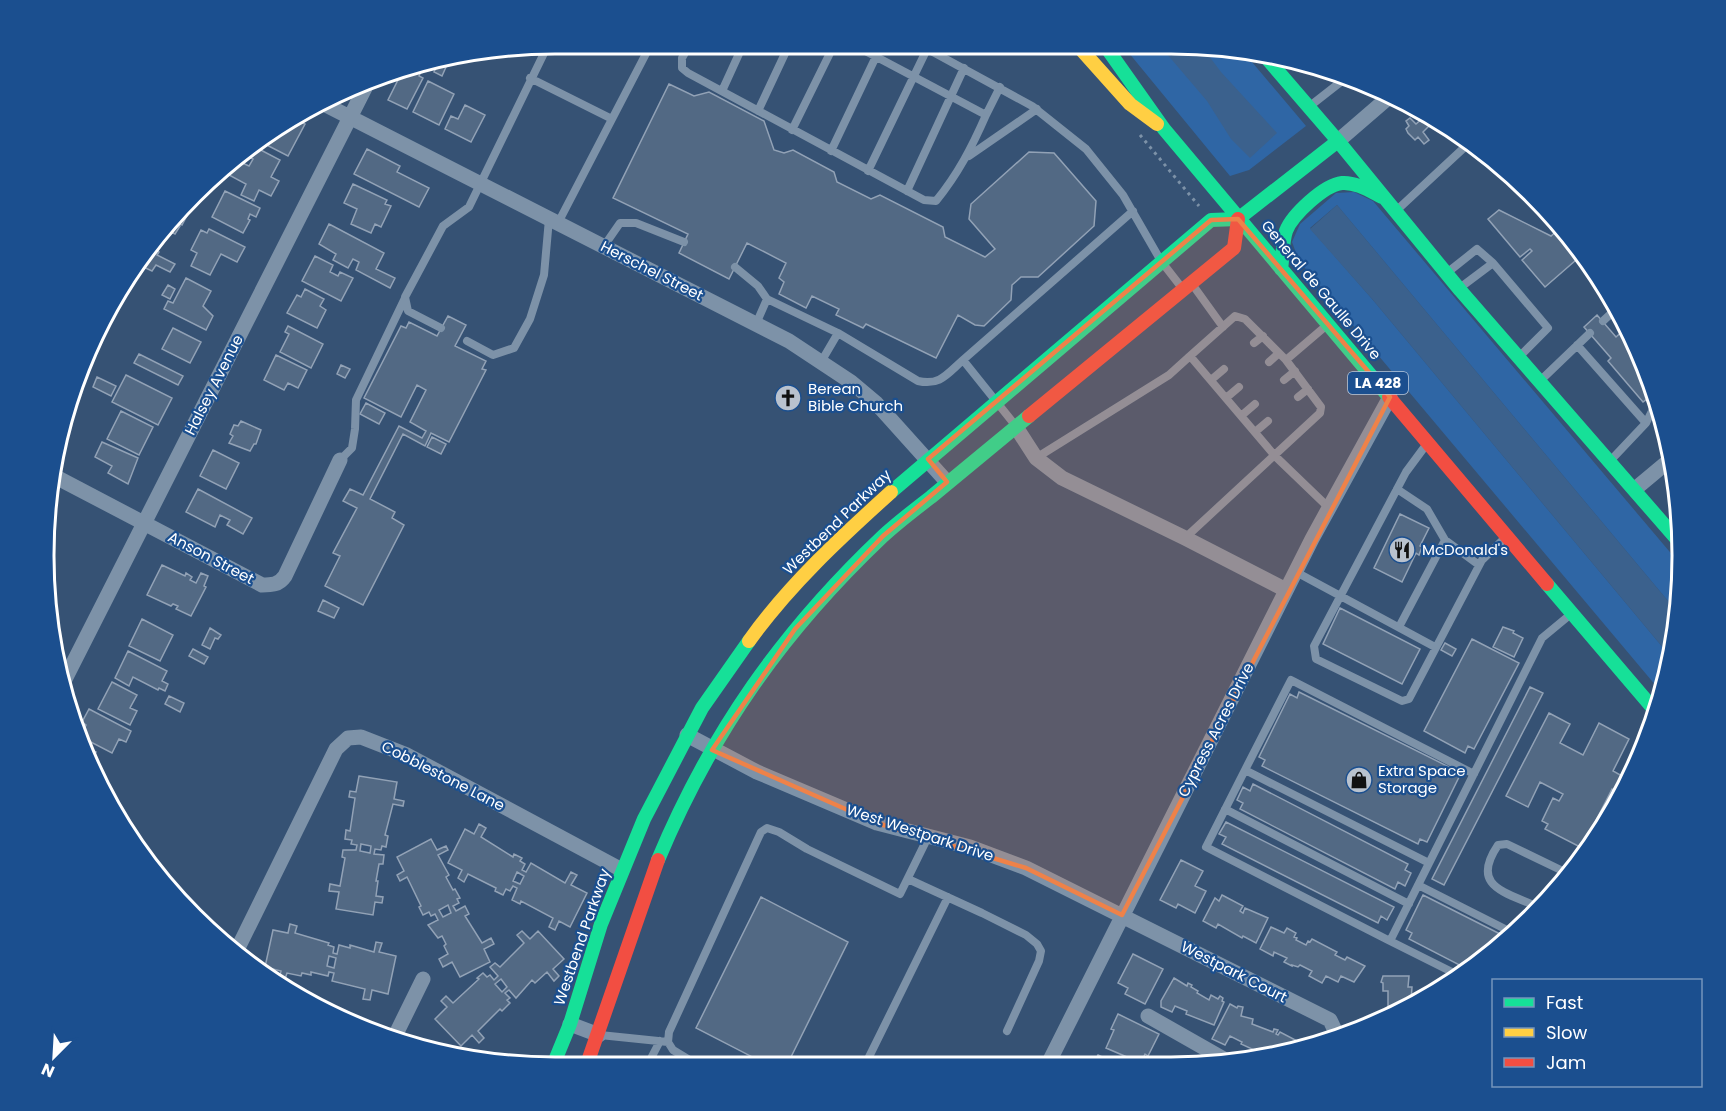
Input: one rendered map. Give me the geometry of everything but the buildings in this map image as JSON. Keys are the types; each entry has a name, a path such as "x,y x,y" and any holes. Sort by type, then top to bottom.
{"street":[{"path":"1085,54 1130,104 1164,129"},
{"name":"General de Gaulle Drive","path":"1111,54 1164,129 1238,219 1649,704"},
{"path":"1277,66 1447,274 1671,532"},
{"name":"Halsey Avenue","path":"68,673 362,93"},
{"path":"590,1057 659,859 688,794 737,708 795,629 837,581 883,536 1234,248 1238,219 1338,141 1383,102"},
{"name":"Herschel Street","path":"331,108 789,341 851,382 876,403 948,482"},
{"path":"1281,269 1288,227 1325,189 1341,183 1357,185 1386,199"},
{"name":"Westbend Parkway","path":"557,1057 570,1024 601,924 644,819 702,708 759,627 803,574 840,538 996,401 1210,220 1238,219"},
{"name":"Cypress Acres Drive","path":"1052,1057 1286,590 1390,397"},
{"path":"1016,427 1036,458 1062,478 1286,590"},
{"name":"Anson Street","path":"60,479 261,585 274,584 285,576 340,460"},
{"path":"1635,489 1663,465"},
{"name":"West Westpark Drive","path":"687,735 712,750 791,788 877,823 970,848 1026,868 1122,915"},
{"name":"Cobblestone Lane","path":"240,945 336,749 348,738 361,737 407,755 622,870"},
{"name":"Westpark Court","path":"1122,915 1330,1020 1334,1029"},
{"path":"397,1031 423,979"},
{"path":"1148,1016 1216,1055"},
{"path":"570,1024 599,1035"}],"lane":[{"path":"340,460 352,448 356,400 405,297 443,225 469,207 543,54"},
{"path":"467,341 493,355 514,348 530,319 544,275 553,221 612,119 646,54"},
{"path":"684,54 682,68 924,200 936,201 952,182 968,156 1000,87"},
{"path":"722,91 739,54"},
{"path":"758,111 785,54"},
{"path":"792,130 830,54"},
{"path":"870,54 986,115"},
{"path":"831,151 877,54"},
{"path":"868,171 922,54"},
{"path":"938,54 1000,87 1037,110 1086,149 1123,195 1161,261 1187,286 1223,327"},
{"path":"908,191 964,68"},
{"path":"531,78 612,119"},
{"path":"1309,107 1339,83"},
{"path":"968,156 1037,110"},
{"path":"1396,211 1463,149"},
{"path":"735,267 758,286 767,299 838,333 918,381 930,384 940,381 1132,211"},
{"path":"604,246 620,223 636,224 684,242"},
{"path":"1447,274 1477,249 1493,263 1548,328 1519,357"},
{"path":"1459,288 1493,263"},
{"path":"405,297 408,311 441,328"},
{"path":"756,324 767,299"},
{"path":"1603,321 1610,315"},
{"path":"1036,458 1169,375 1234,316 1245,319 1286,360 1322,407 1320,413 1185,538"},
{"path":"1286,360 1328,324"},
{"path":"821,362 838,333"},
{"path":"1540,381 1590,333"},
{"path":"1254,344 1263,336"},
{"path":"1577,345 1646,423"},
{"path":"1269,362 1279,353"},
{"path":"1190,356 1275,456 1329,508"},
{"path":"963,360 1016,427"},
{"path":"1211,380 1224,369"},
{"path":"1284,380 1295,371"},
{"path":"1226,398 1239,387"},
{"path":"1298,397 1308,389"},
{"path":"1241,416 1255,404"},
{"path":"1610,461 1646,423 1651,413"},
{"path":"1255,432 1268,421"},
{"path":"1428,442 1406,472 1314,646 1316,658 1402,701 1409,699 1479,565 1507,536"},
{"path":"1397,489 1427,509 1445,540 1479,565"},
{"path":"1399,627 1445,540"},
{"path":"1296,572 1435,646"},
{"path":"1390,940 1542,638 1573,613"},
{"path":"1450,971 1206,847 1291,680 1474,774"},
{"path":"1245,770 1429,863"},
{"path":"1225,809 1409,904"},
{"path":"653,1057 669,1032 761,832 767,828 779,832 807,849 900,894 928,837"},
{"path":"1531,904 1489,881 1486,872 1498,845 1514,846 1561,870"},
{"path":"908,879 1026,935 1037,944 1041,951 1040,961 1007,1031"},
{"path":"1418,885 1505,929"},
{"path":"869,1057 948,897"},
{"path":"599,1035 664,1042 684,1057"}],"highlighted area":[{"path":"1238,219 1390,397 1122,915 1026,868 877,823 712,750 795,629 883,536 947,482 928,459 1211,220"}],"shaded area":[{"path":"1130,54 1203,55 1251,61 1306,126 1249,170 1230,176"},
{"path":"1167,54 1209,56 1277,133 1250,158 1231,139 1207,101"},
{"path":"1354,192 1373,201 1672,554 1670,603 1337,205 1310,228 1373,300 1663,648 1655,685 1299,261 1292,242 1300,224 1336,193"},
{"path":"1337,205 1670,603 1663,648 1373,300 1310,229"}],"traffic: fast":[{"path":"1111,54 1164,129 1389,397"},
{"path":"1273,65 1460,290 1671,533"},
{"path":"891,492 1211,220 1238,219 1338,141"},
{"path":"1281,269 1284,240 1289,224 1326,189 1347,183 1363,187 1382,197"},
{"path":"658,860 701,769 752,686 781,647 846,573 888,532 1029,416"},
{"path":"1547,584 1649,704"},
{"path":"556,1057 570,1024 601,924 644,819 702,708 749,641"}],"traffic: slow":[{"path":"1085,54 1130,104 1157,124"},
{"path":"749,641 798,581 891,492"}],"traffic: jam":[{"path":"1029,416 1234,248 1238,219"},
{"path":"1389,397 1547,584"},
{"path":"589,1057 658,860"}],"place":[{"name":"Berean Bible Church","path":"788,398"},
{"name":"McDonald's","path":"1402,550"},
{"name":"Extra Space Storage","path":"1359,780"}]}
